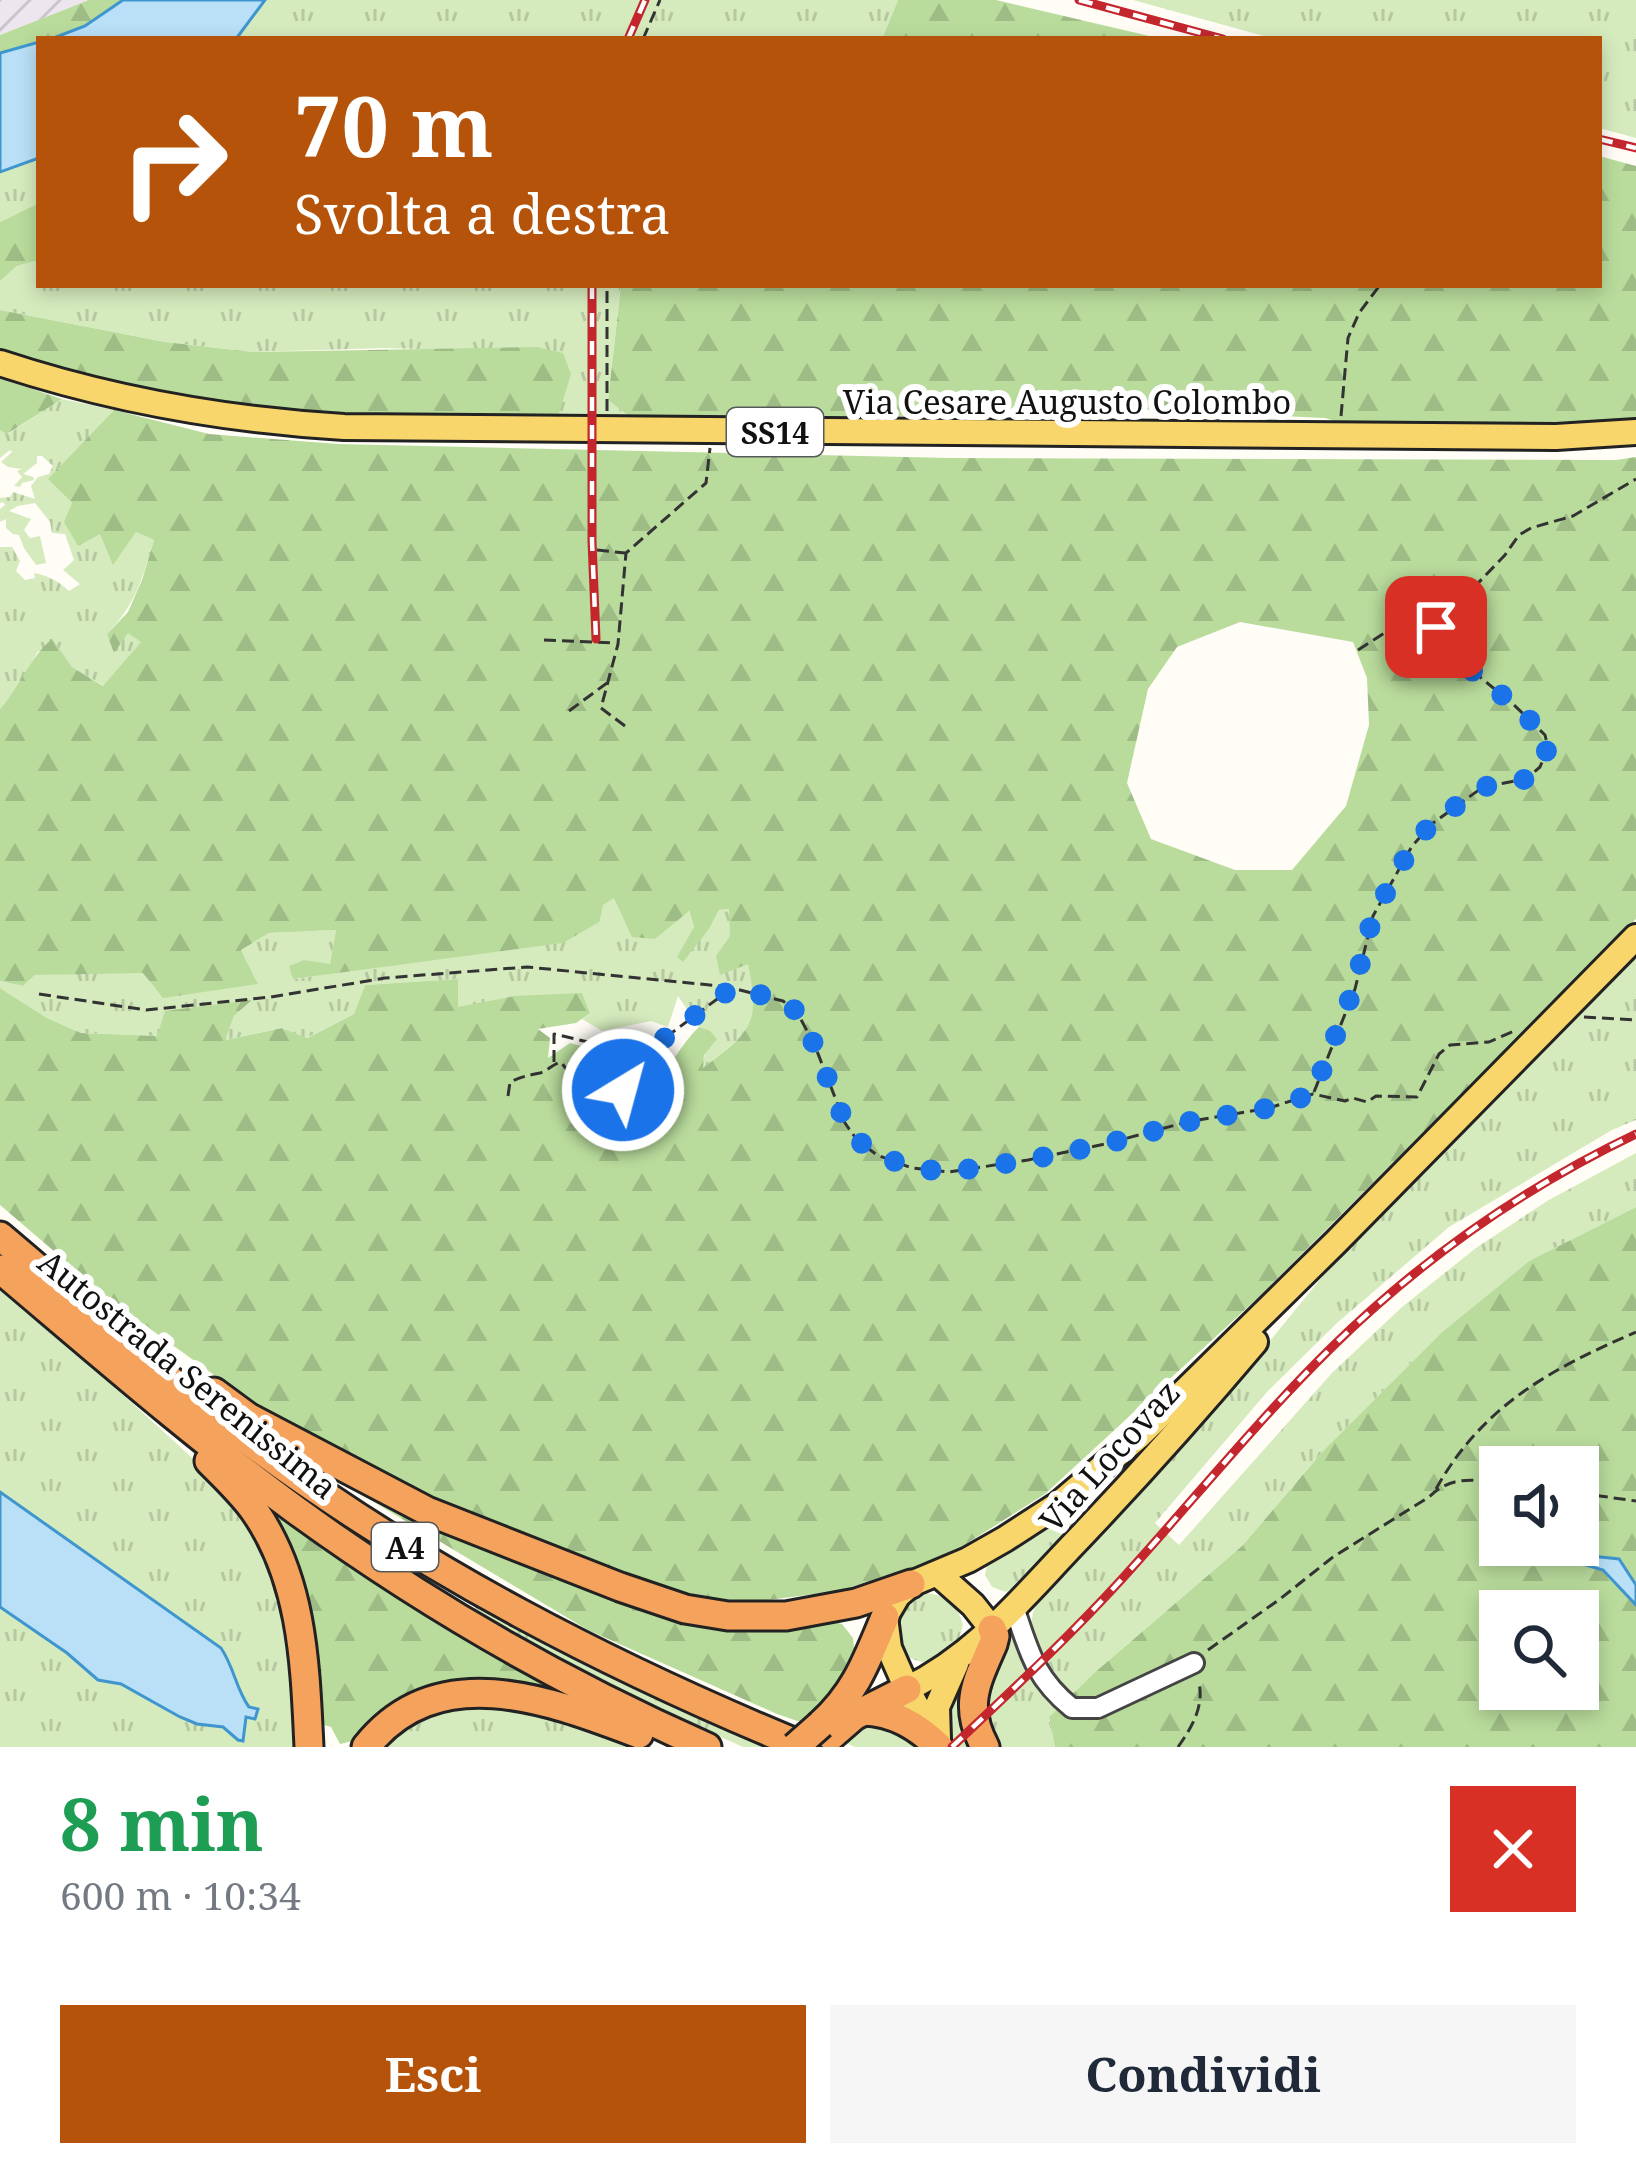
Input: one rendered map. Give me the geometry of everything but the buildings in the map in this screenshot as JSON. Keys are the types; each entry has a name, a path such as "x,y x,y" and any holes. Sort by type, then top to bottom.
{"highway":[{"name":"Autostrada Serenissima","path":"0,1236 196,1402 370,1526 545,1629 701,1704 820,1738"},
{"name":"Autostrada Serenissima","path":"0,1269 285,1502 435,1604 629,1713 707,1747"},
{"path":"48,1276 248,1417 326,1460 448,1520 652,1599 728,1616 787,1616 856,1603 925,1579"},
{"path":"122,1372 231,1483 254,1510 272,1543 292,1589 303,1640 309,1747"},
{"path":"820,1738 855,1687 886,1617"},
{"path":"985,1747 972,1712 976,1684 994,1644 992,1629"},
{"path":"794,1747 820,1738 907,1688"},
{"path":"366,1747 381,1730 414,1708 461,1694 494,1693 571,1709 677,1747"},
{"path":"862,1712 879,1712 910,1724 940,1747"}],"main road":[{"name":"Via Cesare Augusto Colombo","path":"0,363 212,415 344,428 1556,437 1636,432"},
{"name":"Via Locovaz","path":"886,1617 898,1595 1005,1539 1059,1504 1140,1435 1636,937"},
{"name":"Via Locovaz","path":"907,1688 962,1656 1014,1607 1220,1383 1336,1243"},
{"path":"925,1579 973,1605 992,1629"},
{"path":"886,1617 890,1648 940,1747"},
{"path":"940,1747 937,1707 962,1656"}],"lane":[{"path":"1014,1607 1040,1677 1072,1708 1098,1708 1194,1663"}],"path":[{"path":"644,36 660,0"},
{"path":"607,288 607,431"},
{"path":"1341,436 1348,338 1378,288"},
{"path":"625,726 601,708 618,644 626,553 706,483 712,432"},
{"path":"1358,650 1397,625 1436,627 1519,535 1574,516 1636,479"},
{"path":"597,550 626,553"},
{"path":"1313,1094 1354,988 1373,916 1412,846 1432,823 1483,787 1526,779 1540,767 1548,747 1545,735 1513,704 1448,651 1436,627"},
{"path":"544,640 618,644"},
{"path":"569,712 608,682"},
{"path":"39,994 146,1010 271,997 385,978 527,967 732,988 783,1000 797,1012 845,1123 857,1140 878,1155 912,1168 949,1172 1106,1144 1313,1094 1366,1102 1376,1096 1417,1096 1438,1054 1450,1045 1489,1042 1519,1028"},
{"path":"554,1063 554,1034 597,1045 654,1046 732,988"},
{"path":"1568,1009 1588,1018 1636,1020"},
{"path":"508,1096 510,1082 530,1072 542,1072 561,1062 567,1070 579,1068 589,1042"},
{"path":"597,1045 629,1073 635,1086"},
{"path":"632,1099 640,1070 650,1062 654,1046"},
{"path":"625,1096 624,1084 635,1086"},
{"path":"1435,1491 1462,1448 1513,1396 1589,1352 1636,1332"},
{"path":"1178,1747 1198,1712 1202,1690 1194,1663 1216,1642 1446,1483 1479,1481"},
{"path":"1599,1496 1636,1501"}],"shaded area":[{"path":"0,0 89,0 0,35"}],"green space":[{"path":"89,0 123,0 73,32 36,36 36,43 0,53 0,35"},
{"path":"265,0 898,0 883,36 238,36"},
{"path":"898,0 996,0 1149,36 883,36"},
{"path":"1133,0 1636,0 1636,138 1602,129 1602,36 1264,36"},
{"path":"1602,157 1636,166 1636,420 1353,427 1325,418 1112,408 849,420 630,417 608,400 621,288 1602,288"},
{"path":"36,159 36,204 0,222 0,172"},
{"path":"36,204 36,261 17,266 0,281 0,222"},
{"path":"36,261 36,288 621,288 608,400 630,417 558,417 419,349 253,352 165,342 0,310 0,281 17,266"},
{"path":"0,310 165,342 253,352 537,347 563,353 571,374 558,417 258,412 130,387 0,351"},
{"path":"0,378 62,399 7,434 0,430"},
{"path":"62,399 114,410 49,479 100,533 113,563 136,532 154,540 132,601 107,634 128,632 142,641 104,686 38,651 0,709 0,547 12,547 20,561 16,571 25,580 40,574 69,591 80,584 63,570 74,560 65,534 52,533 50,522 35,503 9,511 31,519 24,530 30,538 40,536 46,563 36,565 19,535 6,528 6,519 0,522 0,509 5,505 0,498 13,492 35,499 31,486 53,466 37,456 37,463 23,474 34,480 14,486 22,477 17,471 22,469 1,462 12,452 0,458 0,430 8,434"},
{"path":"114,410 209,434 338,444 951,458 1636,457 1636,919 1262,1294 1045,1494 947,1556 839,1591 736,1604 631,1582 505,1533 257,1406 117,1305 0,1205 0,988 81,1033 157,1036 165,1011 252,1000 234,1016 225,1040 282,1028 307,1038 354,1014 365,985 458,979 458,1007 514,996 582,993 590,1013 576,1023 538,1029 550,1038 548,1058 570,1043 581,1046 573,1061 575,1074 602,1073 594,1062 606,1059 624,1079 641,1078 669,1065 699,1027 717,1039 704,1055 703,1068 748,1025 753,1001 748,964 720,975 716,956 730,936 729,909 719,910 683,962 677,957 694,927 689,911 655,939 632,937 614,898 603,905 599,922 563,943 293,979 289,966 304,960 330,964 336,930 269,933 241,950 258,984 163,998 143,973 35,975 23,986 0,981 0,709 52,639 72,667 103,686 141,642 128,633 114,653 107,634 128,612 154,540 136,532 113,565 100,534 78,546 64,522 72,503 48,479","holes":["1240,622 1353,642 1367,678 1369,725 1346,806 1292,870 1235,870 1151,839 1127,783 1148,689 1177,647"]},
{"path":"614,897 688,910 694,927 678,957 709,929 719,910 730,909 730,936 721,974 748,963 752,1015 741,1036 702,1069 709,1030 699,1027 678,996 668,1027 651,1021 602,1031 582,1019 590,1013 514,996 457,1008 458,979 365,985 354,1014 306,1038 282,1028 224,1040 234,1016 250,1002 157,1036 81,1033 0,988 0,981 23,986 35,975 77,973 257,982 241,950 269,933 336,930 330,964 294,979 458,955 603,905"},
{"path":"1636,951 1636,1120 1449,1227 1337,1323 1267,1392 1155,1523 1179,1545 1332,1373 1402,1307 1476,1248 1547,1201 1636,1153 1636,1207 1529,1261 1441,1333 1324,1450 1242,1546 1049,1717 1055,1747 997,1747 984,1692 1008,1640 1015,1639 1040,1689 1056,1704 1030,1629 1040,1597 1246,1370 1349,1244"},
{"path":"1636,1207 1636,1585 1619,1559 1603,1570 1636,1605 1636,1747 1055,1747 1049,1717 1242,1546 1324,1450 1441,1333 1529,1261"},
{"path":"0,1287 241,1507 262,1542 285,1599 301,1747 0,1747 0,1607 98,1680 122,1684 188,1720 221,1728 243,1741 246,1717 257,1708 249,1707 221,1648 0,1492"},
{"path":"347,1484 527,1566 691,1623 842,1624 853,1638 851,1676 806,1724 777,1714 588,1630"},
{"path":"1079,1504 1084,1515 1017,1585 1006,1592 992,1587 985,1575 988,1560"},
{"path":"280,1519 478,1647 562,1694 488,1684 340,1744 331,1727 317,1723 275,1522"},
{"path":"926,1593 950,1602 963,1625 956,1648 933,1663 914,1660 904,1652 894,1624 909,1600"},
{"path":"477,1601 778,1747 743,1747 638,1700 488,1619 475,1608"},
{"path":"978,1651 975,1747 951,1747 944,1715"},
{"path":"476,1702 575,1719 645,1747 378,1747 411,1720"},
{"path":"875,1721 928,1747 855,1747 842,1741 862,1724"}],"water":[{"path":"123,0 265,0 238,36 59,36 85,26"},
{"path":"36,43 36,159 0,172 0,53"},
{"path":"0,1492 221,1648 249,1707 258,1709 255,1719 246,1717 243,1741 223,1727 180,1717 121,1684 98,1680 0,1607"},
{"path":"1599,1557 1619,1559 1636,1585 1636,1605 1603,1570 1589,1566 1599,1566"}],"railway":[{"path":"629,36 645,0"},
{"path":"1079,0 1212,36"},
{"path":"1602,140 1636,148"},
{"path":"592,288 596,639"},
{"path":"952,1747 1101,1602 1276,1405 1364,1317 1474,1229 1553,1178 1636,1134"}],"route":[{"path":"623,1090 624,1084 634,1087 638,1082 654,1046 732,988 783,1000 797,1012 845,1123 857,1140 878,1155 912,1168 949,1172 1028,1160 1187,1122 1269,1108 1313,1094 1354,988 1373,916 1412,846 1432,823 1483,787 1526,779 1540,767 1548,747 1545,735 1513,704 1448,651 1436,627"}]}
